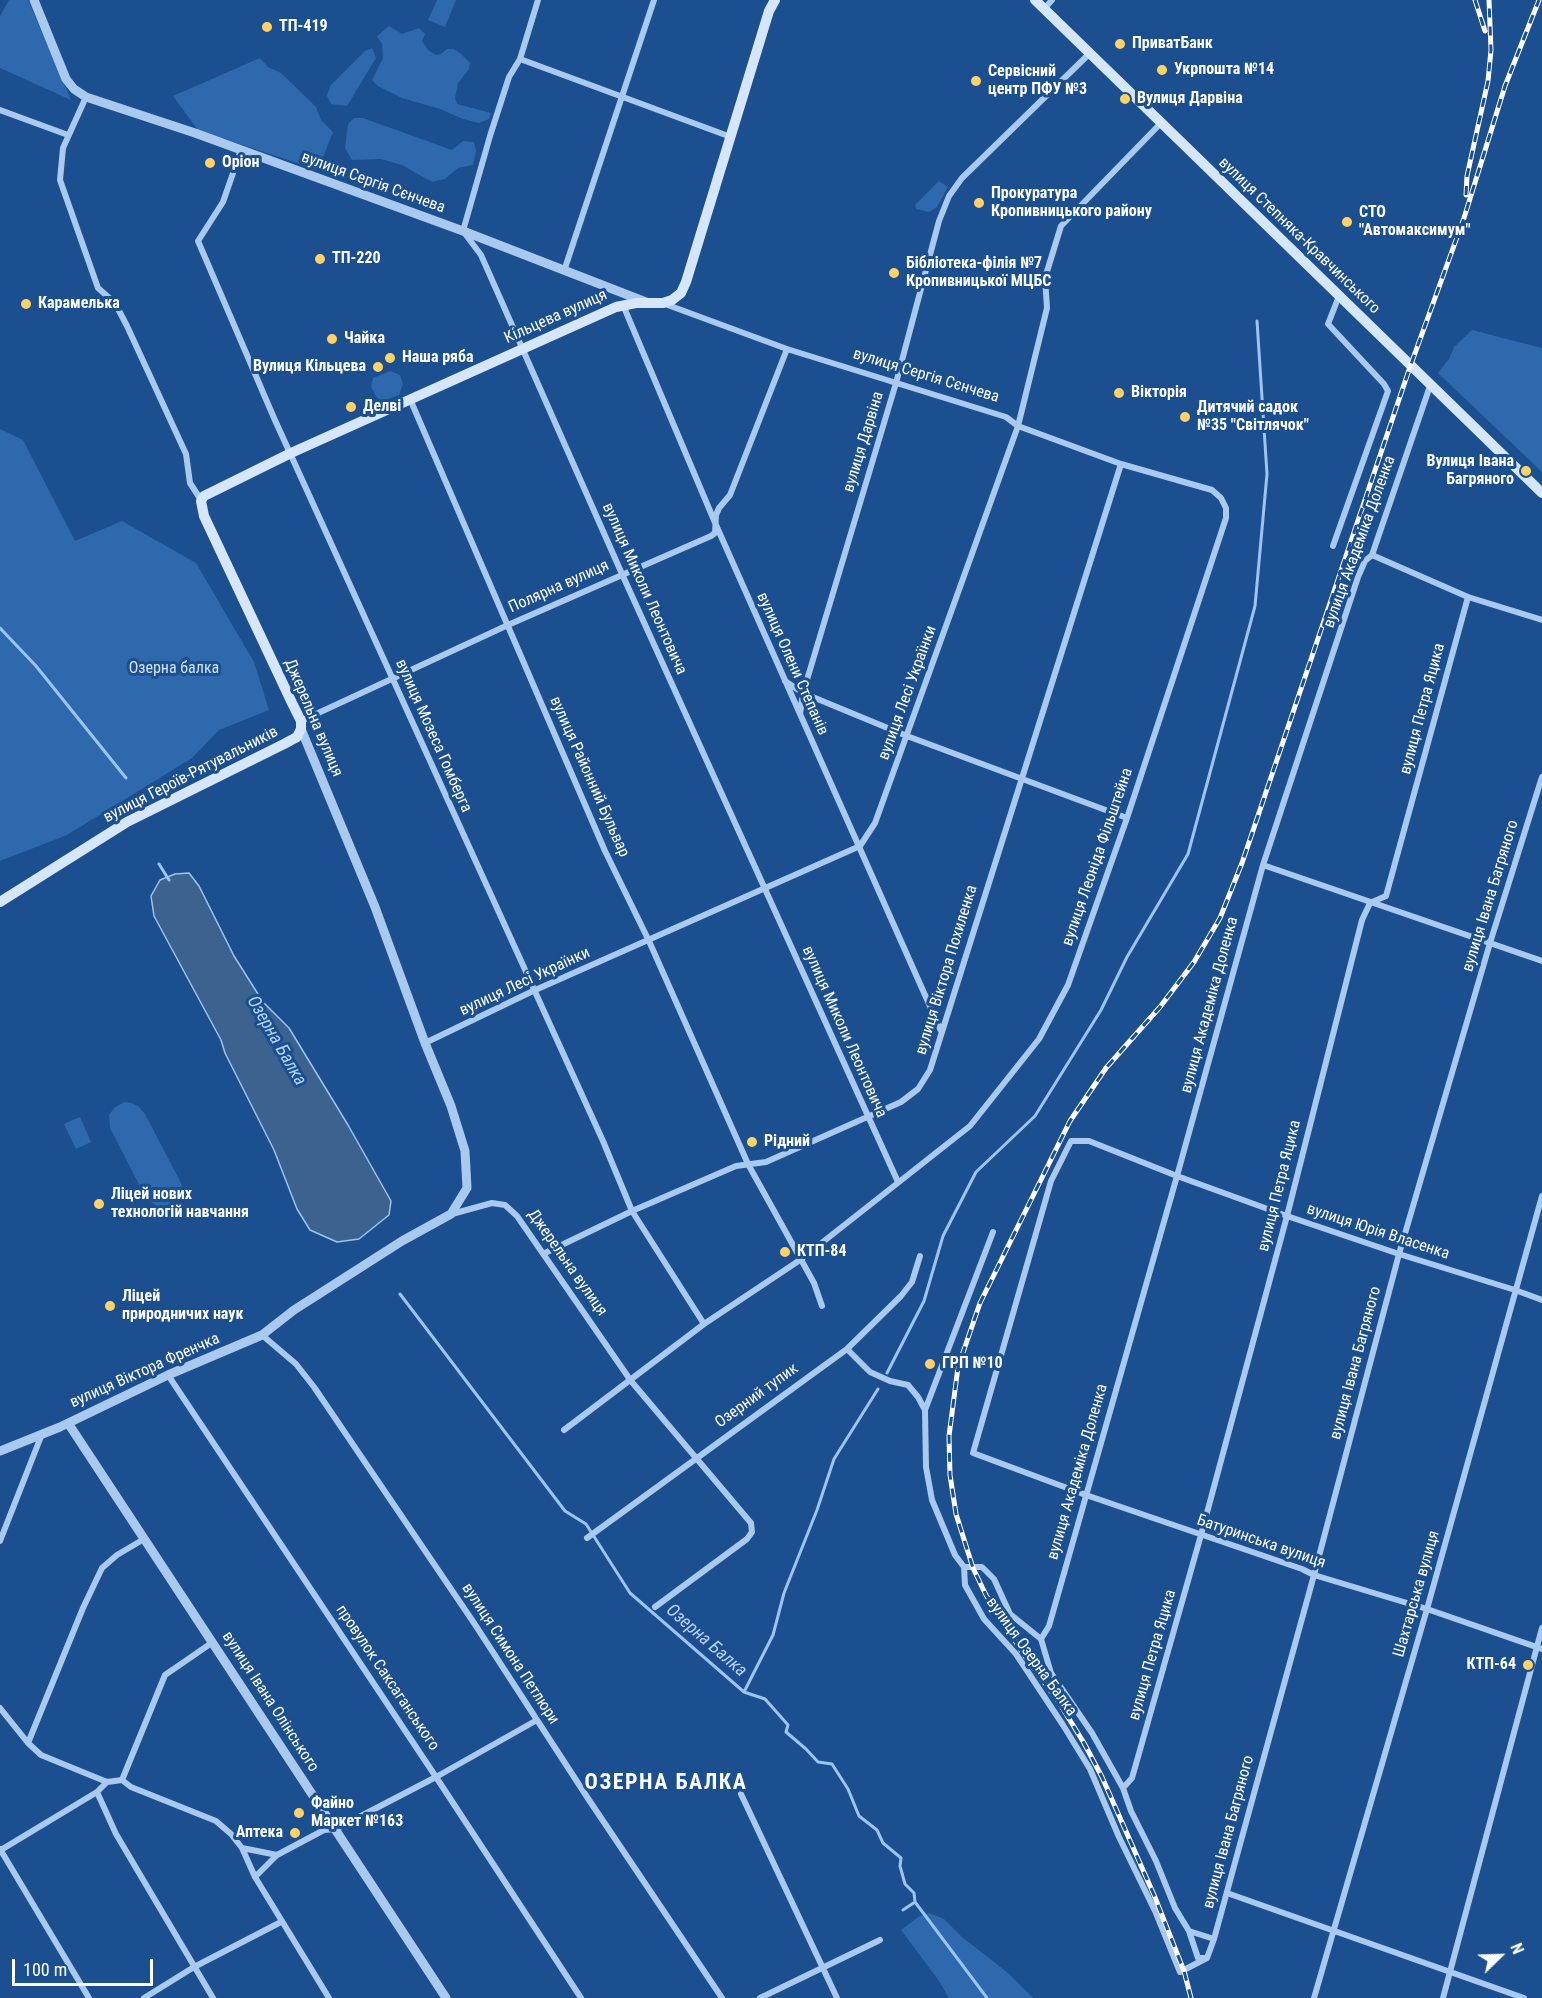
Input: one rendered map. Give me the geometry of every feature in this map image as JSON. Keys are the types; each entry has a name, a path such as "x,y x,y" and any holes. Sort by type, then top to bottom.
{"main road":[{"path":"663,303 676,298 684,288 769,11 775,0"},
{"name":"вулиця Степняка-Кравчинського","path":"1035,0 1542,494"},
{"name":"Кільцева вулиця","path":"201,501 209,492 522,348 623,305 663,303"},
{"name":"Джерельна вулиця","path":"201,501 204,516 301,725"},
{"name":"вулиця Героїв-Рятувальників","path":"0,902 127,822 297,737 301,725"}],"street":[{"path":"34,0 66,79 74,89 86,97"},
{"path":"463,231 489,136 509,77 520,59 538,0"},
{"path":"564,271 654,0"},
{"path":"1044,9 1052,0"},
{"name":"вулиця Дарвіна","path":"800,714 803,693 896,383 939,221 949,196 962,178 1089,54"},
{"path":"520,59 732,137"},
{"name":"Джерельна вулиця","path":"86,97 61,156 60,180 98,288 115,303 186,454 190,483 201,501"},
{"name":"вулиця Сергія Сєнчева","path":"86,97 463,231 648,303"},
{"path":"0,110 68,135"},
{"name":"вулиця Лесі Українки","path":"425,1043 533,991 860,846 875,823 1018,426 1047,308 1045,278 1061,226 1161,123"},
{"name":"вулиця Мозеса Гомберга","path":"240,150 223,202 198,241 392,678 603,1141 632,1211 704,1324"},
{"name":"вулиця Миколи Леонтовича","path":"463,231 481,255 622,574 898,1182"},
{"path":"1333,546 1388,391 1328,324 1339,296"},
{"name":"вулиця Сергія Сєнчева","path":"663,303 787,349 1006,417 1018,426 1121,464 1212,490"},
{"name":"вулиця Олени Степанів","path":"623,305 716,525 941,1031"},
{"name":"Полярна вулиця","path":"301,725 392,678 711,536 715,532 716,515 729,495 787,349"},
{"name":"вулиця Академіка Доленка","path":"1041,1639 1049,1626 1263,865 1358,577 1365,561 1372,555 1430,386"},
{"name":"вулиця Районний Бульвар","path":"410,399 605,851 649,941 748,1164"},
{"name":"вулиця Віктора Похиленка","path":"543,1254 632,1211 736,1166 766,1162 901,1102 918,1089 930,1070 1121,464"},
{"name":"вулиця Леоніда Фільштейна","path":"564,1430 704,1324 800,1260 970,1126 1038,1039 1068,985 1127,818 1226,518 1226,508 1221,498 1212,490"},
{"path":"1372,555 1468,597 1542,620"},
{"name":"вулиця Петра Яцика","path":"1123,1788 1132,1778 1201,1535 1287,1216 1362,920 1370,903 1386,896 1468,597"},
{"path":"784,680 803,693 907,736 1127,818"},
{"name":"Джерельна вулиця","path":"301,725 375,907 425,1043 451,1106 465,1151 467,1188 451,1214"},
{"name":"вулиця Івана Багряного","path":"1207,1958 1314,1575 1399,1254 1490,944 1542,777"},
{"path":"1263,865 1542,961"},
{"name":"вулиця Юрія Власенка","path":"973,1453 1051,1180 1071,1141 1089,1141 1287,1216 1542,1300"},
{"path":"748,1164 814,1283 822,1306"},
{"name":"Шахтарська вулиця","path":"1314,1998 1542,1196"},
{"name":"Джерельна вулиця","path":"451,1214 492,1203 505,1205 518,1216 631,1381 751,1523 752,1532 747,1539 655,1607"},
{"name":"вулиця Віктора Френчка","path":"0,1451 262,1335 309,1301 402,1241 451,1214"},
{"path":"925,1410 993,1233"},
{"name":"Озерний тупик","path":"587,1538 847,1349 902,1296 912,1282 920,1256"},
{"name":"вулиця Симона Петлюри","path":"262,1335 296,1365 314,1387 474,1623 722,1998"},
{"path":"847,1349 870,1372 890,1381 908,1385 925,1410"},
{"name":"провулок Саксаганського","path":"168,1376 581,1998"},
{"name":"вулиця Озерна Балка","path":"925,1410 926,1467 932,1500 955,1555 964,1567 965,1585 984,1619 1016,1654 1064,1725 1090,1769 1119,1837 1156,1913 1180,1972 1207,1958"},
{"name":"вулиця Івана Олінського","path":"68,1422 446,1998"},
{"path":"0,1541 42,1434"},
{"name":"Батуринська вулиця","path":"973,1453 1314,1575 1426,1609 1539,1648"},
{"path":"28,1743 78,1619 102,1568 117,1555 144,1539"},
{"path":"964,1567 982,1567 994,1579 1010,1614 1041,1639 1051,1673 1092,1733 1123,1788 1131,1811 1156,1861 1175,1908 1189,1931 1198,1958 1207,1958"},
{"path":"1443,1998 1539,1648 1542,1628"},
{"path":"122,1780 165,1675 213,1642"},
{"path":"0,1708 28,1743 41,1755 107,1782 122,1780 131,1787 216,1821 231,1834 242,1848 255,1877 328,1998"},
{"path":"255,1877 277,1855 324,1830 336,1829 436,1777 537,1720"},
{"path":"90,1998 0,1850 97,1792 107,1782"},
{"path":"97,1792 116,1834 213,1998"},
{"path":"741,1794 837,1998"},
{"path":"242,1848 277,1855"},
{"path":"1227,1893 1524,1998"},
{"path":"144,1998 194,1967 281,1922"},
{"path":"1189,1931 1214,1939"},
{"path":"760,1998 880,1940"}],"green space":[{"path":"9,0 28,0 71,100 0,68 0,16"},
{"path":"437,0 456,0 445,27 428,20"},
{"path":"389,26 402,34 419,28 425,34 422,41 428,50 436,55 447,49 454,49 461,54 470,63 469,69 458,83 455,98 457,104 491,113 489,119 479,123 463,119 440,109 402,98 378,86 372,80 383,58 382,44 377,36"},
{"path":"372,48 376,58 347,106 331,104 327,96 330,86 365,51"},
{"path":"260,58 268,67 281,73 316,107 321,120 333,132 318,170 198,130 173,96"},
{"path":"354,118 363,118 452,150 463,141 474,142 476,151 473,165 458,168 445,179 432,182 402,165 381,159 352,160 345,148 348,124"},
{"path":"939,181 948,187 937,207 929,212 916,209 915,205"},
{"path":"1472,330 1542,348 1542,472 1438,373 1449,359 1454,347"},
{"path":"390,371 400,375 403,384 399,395 384,401 377,398 371,387 373,378"},
{"name":"Озерна балка","path":"0,429 23,440 75,541 122,521 196,563 254,662 269,710 219,730 192,758 67,835 0,861"},
{"path":"124,1102 138,1106 145,1114 182,1185 180,1195 175,1202 167,1206 157,1206 146,1198 110,1128 109,1115 114,1108"},
{"path":"80,1117 91,1142 76,1149 64,1124"},
{"path":"929,1913 944,1919 962,1937 1008,1973 1033,1998 949,1998 901,1930 918,1917"}],"water":[{"path":"189,873 199,886 234,956 263,1002 289,1028 391,1201 389,1215 359,1239 337,1242 310,1230 297,1209 274,1150 225,1053 221,1040 154,916 151,896 160,880 175,874"}],"waterway":[{"path":"887,1373 924,1301 943,1236 976,1172 1035,1116 1101,1010 1127,957 1188,854 1255,606 1267,474 1257,321"},
{"name":"Озерна Балка","path":"0,628 36,666 126,778"},
{"name":"Озерна Балка","path":"159,864 169,880"},
{"name":"Озерна Балка","path":"400,1294 565,1511 586,1524 630,1593 744,1692 765,1699 788,1725 786,1732 818,1762 832,1764 848,1789 859,1816 877,1830 883,1843 901,1858 900,1866 905,1884 914,1893 915,1902 987,1998"},
{"path":"744,1692 773,1635 784,1593 817,1510 834,1459 878,1389"},
{"path":"903,1910 915,1902"}],"railway":[{"path":"1475,0 1485,31"},
{"path":"1466,195 1467,176 1488,81 1491,50 1489,0"},
{"path":"1191,1998 1184,1971 1154,1895 1102,1777 1058,1701 1022,1652 986,1595 973,1568 956,1514 950,1475 949,1436 958,1367 980,1303 1070,1121 1106,1068 1160,1007 1194,962 1220,918 1242,863 1410,367 1464,218 1505,86 1539,0"}],"place":[{"name":"ТП-419","path":"267,27"},
{"name":"ПриватБанк","path":"1120,44"},
{"name":"Укрпошта №14","path":"1162,70"},
{"name":"Сервісний центр ПФУ №3","path":"976,81"},
{"name":"Вулиця Дарвіна","path":"1125,99"},
{"name":"Оріон","path":"210,163"},
{"name":"Прокуратура Кропивницького району","path":"979,203"},
{"name":"СТО \"Автомаксимум\"","path":"1347,222"},
{"name":"ТП-220","path":"320,259"},
{"name":"Бібліотека-філія №7 Кропивницької МЦБС","path":"894,273"},
{"name":"Карамелька","path":"26,304"},
{"name":"Чайка","path":"332,339"},
{"name":"Наша ряба","path":"390,358"},
{"name":"Вулиця Кільцева","path":"378,367"},
{"name":"Вікторія","path":"1119,393"},
{"name":"Делві","path":"351,407"},
{"name":"Дитячий садок №35 \"Світлячок\"","path":"1185,417"},
{"name":"Вулиця Івана Багряного","path":"1526,471"},
{"name":"Рідний","path":"752,1142"},
{"name":"Ліцей нових технологій навчання","path":"99,1204"},
{"name":"КТП-84","path":"785,1252"},
{"name":"Ліцей природничих наук","path":"110,1306"},
{"name":"ГРП №10","path":"930,1364"},
{"name":"КТП-64","path":"1528,1665"},
{"name":"Файно Маркет №163","path":"299,1813"},
{"name":"Аптека","path":"295,1833"}],"district":[{"name":"ОЗЕРНА БАЛКА","path":"666,1783"}]}
